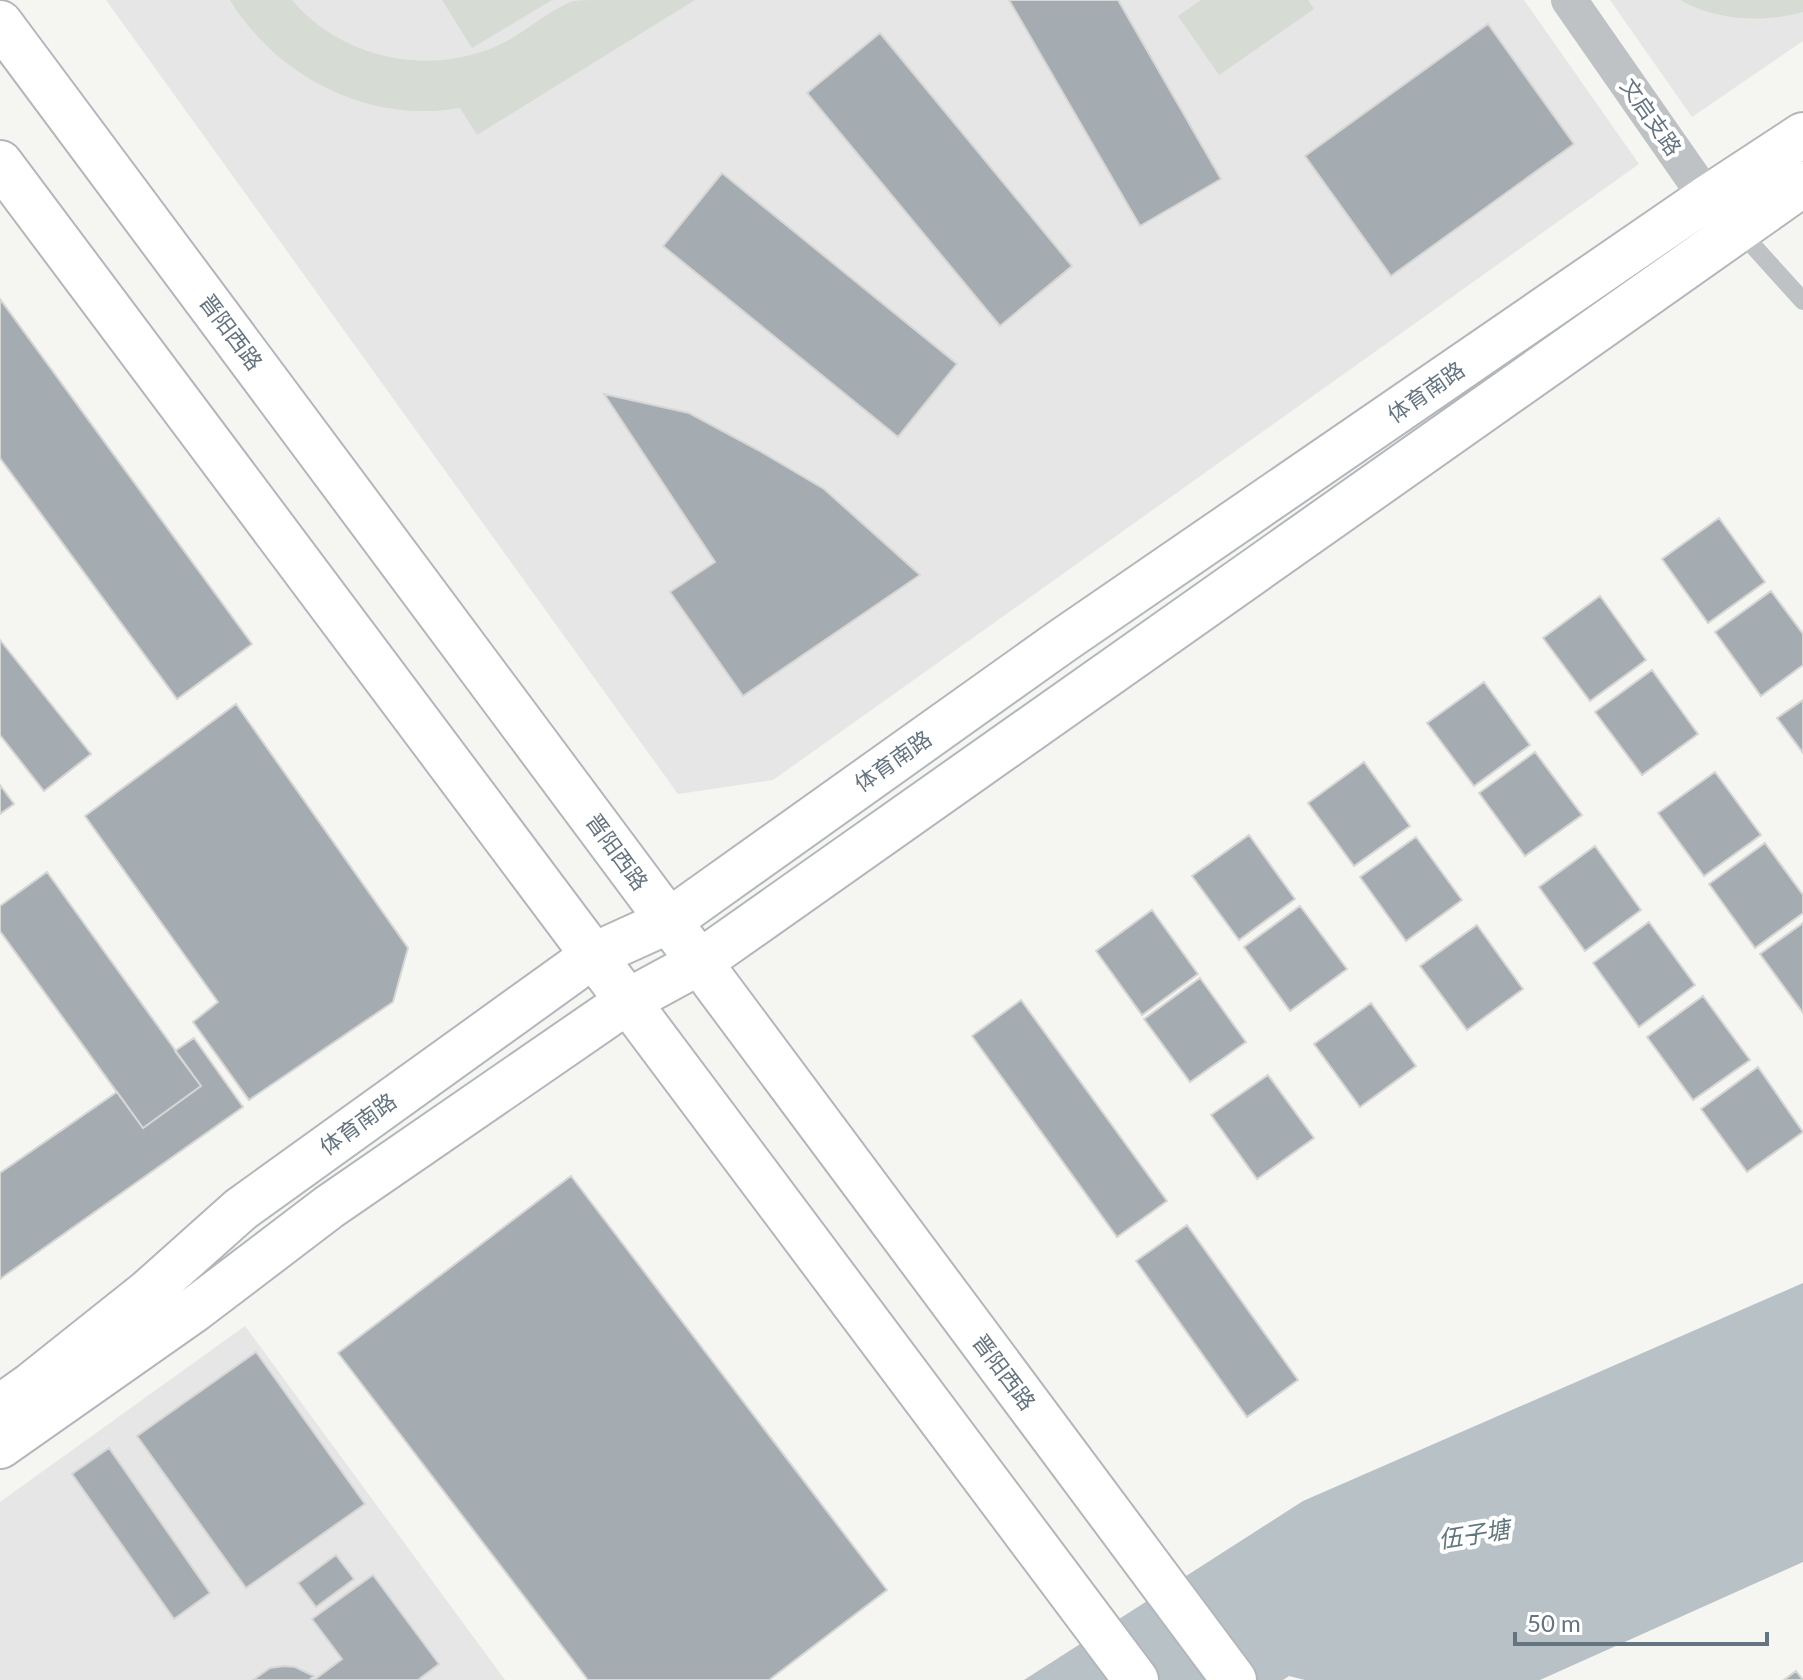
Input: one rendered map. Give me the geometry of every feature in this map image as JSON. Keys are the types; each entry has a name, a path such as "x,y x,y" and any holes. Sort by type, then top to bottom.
{"main road":[{"name":"晋阳西路","path":"0,23 1234,1680"},
{"name":"体育南路","path":"0,1407 148,1292 241,1209 594,955 669,921 1062,641 1803,135"},
{"path":"0,163 1136,1680"},
{"path":"0,1446 195,1309 329,1207 628,1001 700,962 1803,184"}],"street":[{"name":"文启支路","path":"1569,0 1707,198 1738,229"}],"lane":[{"path":"1738,229 1800,292"}],"shaded area":[{"path":"106,0 1524,0 1639,164 773,780 678,794"},
{"path":"230,0 292,0 312,20 361,49 388,57 444,60 472,55 499,45 573,1 695,0 477,135 460,108 426,111 392,109 328,89 273,52"},
{"path":"442,0 552,0 472,48"},
{"path":"1201,0 1308,0 1314,9 1219,75 1178,16"},
{"path":"1610,0 1803,0 1803,41 1692,117"},
{"path":"1680,0 1803,0 1803,12 1772,18 1740,18 1709,12"},
{"path":"245,1326 505,1680 0,1680 0,1502"}],"water":[{"name":"伍子塘","path":"1803,1283 1803,1562 1540,1680 1305,1680 1289,1676 1283,1680 1024,1680 1303,1501"}],"building":[{"path":"1009,0 1118,0 1221,179 1140,226"},
{"path":"1488,24 1574,144 1391,276 1305,156"},
{"path":"880,33 1072,266 1000,326 807,93"},
{"path":"722,173 957,364 898,437 663,246"},
{"path":"0,299 252,644 177,699 0,458"},
{"path":"604,394 689,413 758,450 824,489 920,575 743,696 670,592 715,562"},
{"path":"1719,518 1765,582 1708,623 1662,559"},
{"path":"1771,591 1803,634 1803,665 1761,696 1715,632"},
{"path":"1600,596 1646,660 1590,701 1543,638"},
{"path":"0,640 91,754 44,791 0,735"},
{"path":"1652,670 1698,734 1642,775 1595,712"},
{"path":"1484,682 1530,745 1474,786 1427,723"},
{"path":"1803,700 1803,753 1777,718"},
{"path":"236,704 408,948 393,1002 249,1100 193,1022 218,1002 85,816"},
{"path":"1535,752 1582,815 1525,856 1479,793"},
{"path":"1364,762 1410,826 1354,866 1308,803"},
{"path":"1715,772 1761,835 1704,876 1658,813"},
{"path":"0,785 14,804 0,814"},
{"path":"1249,835 1295,899 1239,940 1192,876"},
{"path":"1416,837 1462,900 1406,941 1360,877"},
{"path":"1765,843 1803,895 1803,913 1755,948 1709,884"},
{"path":"1595,846 1641,910 1585,951 1539,887"},
{"path":"47,872 201,1086 143,1128 0,931 0,906"},
{"path":"1300,906 1347,969 1290,1011 1244,947"},
{"path":"1152,910 1198,974 1142,1015 1096,951"},
{"path":"1649,922 1695,985 1639,1027 1593,963"},
{"path":"1803,923 1803,1013 1760,954"},
{"path":"1477,925 1523,989 1467,1030 1420,966"},
{"path":"1200,978 1246,1042 1190,1082 1144,1019"},
{"path":"1703,996 1750,1060 1693,1100 1647,1037"},
{"path":"1021,1000 1167,1201 1117,1237 972,1036"},
{"path":"1371,1003 1416,1066 1360,1107 1314,1044"},
{"path":"194,1038 243,1107 0,1279 0,1173 117,1092 143,1128 201,1086 175,1051"},
{"path":"1758,1067 1803,1132 1747,1172 1701,1109"},
{"path":"1268,1075 1314,1138 1257,1179 1211,1115"},
{"path":"571,1176 887,1590 769,1680 588,1680 338,1353"},
{"path":"1187,1225 1298,1380 1247,1417 1136,1261"},
{"path":"256,1352 365,1504 246,1588 137,1436"},
{"path":"109,1448 210,1593 174,1619 72,1474"},
{"path":"336,1555 354,1579 316,1607 298,1583"},
{"path":"373,1575 439,1664 418,1680 314,1680 342,1659 312,1619"},
{"path":"295,1667 314,1676 309,1680 253,1680 270,1668"},
{"path":"1796,1671 1803,1680 1784,1680"}]}
